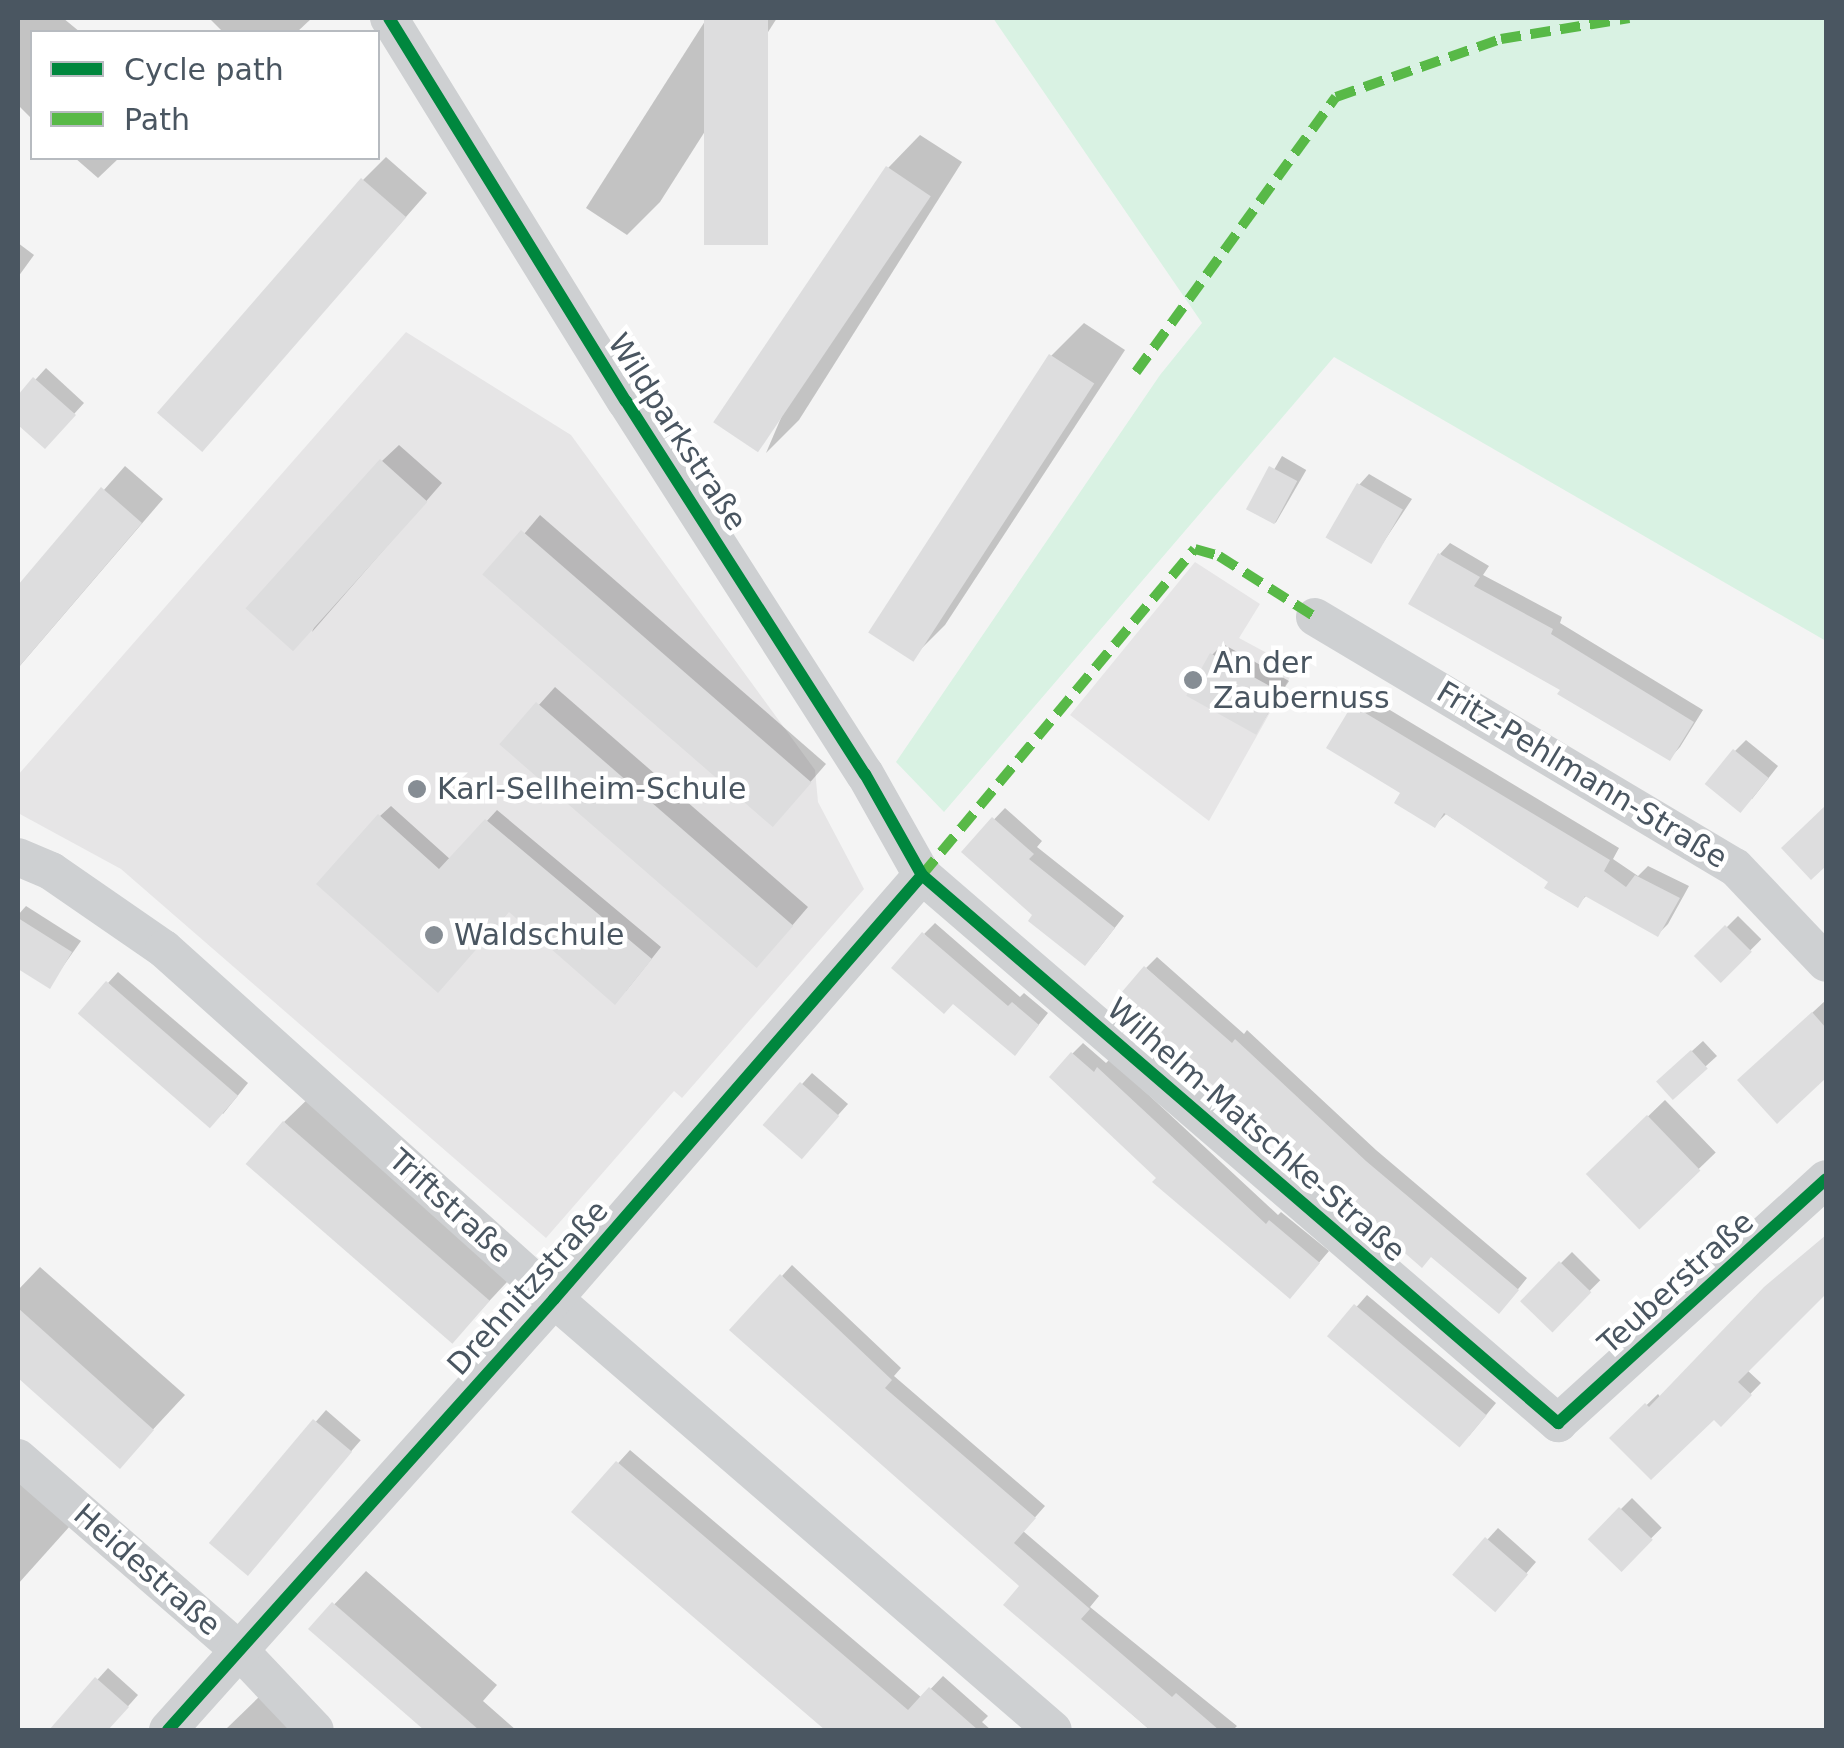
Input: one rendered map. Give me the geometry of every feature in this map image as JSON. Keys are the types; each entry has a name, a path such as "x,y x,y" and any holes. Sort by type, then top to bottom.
{"street":[{"name":"Wildparkstraße","path":"389,18 626,401 866,774 922,874"},
{"name":"Fritz-Pehlmann-Straße","path":"1315,617 1735,867 1826,963"},
{"name":"Triftstraße","path":"18,858 52,871 164,949 554,1299 1052,1730"},
{"name":"Drehnitzstraße","path":"168,1730 554,1299 922,874"},
{"name":"Wilhelm-Matschke-Straße","path":"922,874 1558,1424"},
{"name":"Teuberstraße","path":"1558,1424 1826,1178"},
{"name":"Heidestraße","path":"18,1458 240,1650 315,1730"}],"shaded area":[{"name":"Karl-Sellheim-Schule","path":"406,332 571,435 815,770 818,802 864,889 682,1098 674,1091 546,1238 121,869 18,813 18,775"},
{"name":"An der Zaubernuss","path":"1195,562 1260,604 1239,638 1295,668 1209,821 1070,715"}],"green space":[{"path":"993,18 1826,18 1826,641 1334,357 944,812 896,762 1160,375 1202,323"}],"building":[{"path":"704,18 768,18 768,245 704,245"},
{"path":"886,166 931,196 758,452 713,422"},
{"path":"361,178 406,217 202,452 157,413"},
{"path":"1049,354 1094,383 913,662 868,632"},
{"path":"33,377 76,415 45,449 18,425 18,395"},
{"path":"380,459 428,502 293,651 246,608"},
{"path":"1269,466 1297,481 1274,524 1246,509"},
{"path":"1357,483 1403,510 1371,564 1326,538"},
{"path":"101,487 142,523 18,668 18,585"},
{"path":"521,530 812,783 773,827 482,575"},
{"path":"1438,553 1480,577 1474,586 1553,629 1551,634 1694,722 1670,761 1557,694 1560,690 1408,604"},
{"path":"1210,653 1280,692 1256,735 1186,696"},
{"path":"536,702 793,926 757,968 499,744"},
{"path":"1352,705 1610,860 1604,871 1626,887 1635,875 1680,898 1658,937 1585,896 1578,908 1544,888 1548,882 1444,813 1435,828 1394,803 1400,793 1326,748"},
{"path":"1733,749 1769,778 1740,813 1705,784"},
{"path":"1826,805 1826,866 1811,880 1781,848"},
{"path":"378,814 439,869 485,819 652,959 615,1005 509,912 438,993 316,884"},
{"path":"992,817 1034,854 1029,859 1115,928 1085,966 1028,921 1032,915 961,852"},
{"path":"18,918 72,952 50,989 18,969"},
{"path":"1725,925 1752,952 1721,983 1694,956"},
{"path":"922,932 1008,1006 1012,1002 1039,1025 1015,1056 953,1004 944,1014 891,968"},
{"path":"1144,966 1232,1043 1235,1039 1366,1161 1519,1290 1499,1314 1431,1257 1422,1268 1115,1000"},
{"path":"106,981 238,1096 210,1128 78,1013"},
{"path":"1812,1012 1826,1028 1826,1078 1777,1124 1737,1080"},
{"path":"1691,1050 1708,1069 1673,1100 1656,1081"},
{"path":"1071,1052 1094,1072 1097,1067 1266,1224 1269,1220 1320,1263 1290,1299 1152,1182 1156,1178 1049,1077"},
{"path":"800,1082 839,1116 802,1159 763,1125"},
{"path":"1647,1115 1700,1170 1639,1229 1586,1174"},
{"path":"283,1121 490,1301 452,1344 246,1164"},
{"path":"1826,1235 1826,1294 1738,1382 1752,1395 1721,1427 1714,1420 1651,1480 1609,1438 1645,1403 1649,1407 1764,1287"},
{"path":"1559,1261 1591,1292 1552,1333 1520,1301"},
{"path":"780,1274 892,1380 885,1388 1036,1518 1014,1543 1090,1609 1081,1619 1172,1697 1176,1693 1219,1730 1150,1730 1003,1605 1019,1586 729,1330"},
{"path":"1354,1304 1487,1415 1460,1447 1327,1336"},
{"path":"18,1308 154,1430 120,1469 18,1378"},
{"path":"313,1419 352,1452 248,1576 209,1543"},
{"path":"616,1461 908,1710 929,1687 978,1730 825,1730 571,1512"},
{"path":"1619,1507 1653,1540 1622,1572 1588,1539"},
{"path":"1485,1537 1528,1574 1495,1612 1452,1575"},
{"path":"332,1602 479,1730 424,1730 308,1629"},
{"path":"95,1677 129,1707 108,1730 49,1730"}],"marked path":[{"path":"1136,372 1336,97 1501,39 1629,18"},
{"path":"922,875 1195,549 1219,556 1315,617"}],"cycle path":[{"path":"389,18 626,401 865,774 922,875 1558,1423 1826,1179"},
{"path":"168,1730 554,1299 922,875"}],"place":[{"name":"An der Zaubernuss","path":"1193,680"},
{"name":"Karl-Sellheim-Schule","path":"417,789"},
{"name":"Waldschule","path":"434,935"}]}
